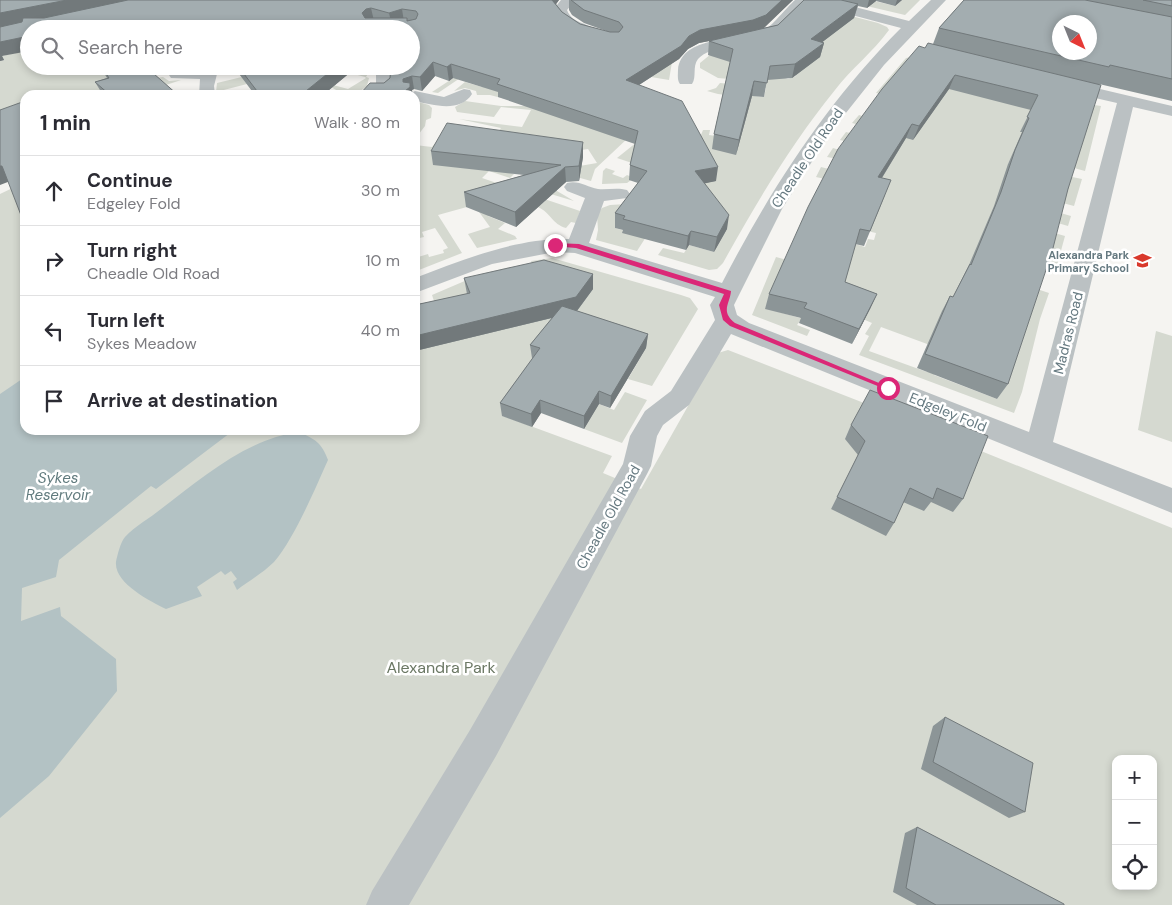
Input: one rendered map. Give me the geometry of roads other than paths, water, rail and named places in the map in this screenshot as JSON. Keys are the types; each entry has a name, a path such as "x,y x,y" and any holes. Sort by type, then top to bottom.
{"street":[{"path":"569,0 560,10 563,18 578,27 604,37"},
{"path":"688,85 684,70 687,62 694,54 712,46 768,35 804,0"},
{"path":"810,0 912,26"},
{"name":"Cheadle Old Road","path":"386,905 483,743 637,466 644,436 654,418 680,398 727,320 722,305 765,222 802,160 858,84 901,46 912,26 939,0"},
{"path":"206,90 207,75"},
{"path":"380,90 382,75"},
{"path":"1049,82 1172,111"},
{"path":"420,98 445,108 464,94"},
{"name":"Madras Road","path":"1038,448 1126,100"},
{"path":"574,187 596,195 620,194"},
{"path":"577,246 596,195"},
{"path":"420,284 487,258 555,245 577,246 728,293"},
{"name":"Edgeley Fold","path":"727,320 741,329 1172,501"}],"water":[{"name":"Sykes Reservoir","path":"20,380 20,435 227,435 156,489 151,486 59,560 56,577 22,588 21,621 60,607 61,616 116,659 117,691 49,776 0,818 0,394"},
{"path":"305,435 309,437 323,449 328,460 304,513 282,552 274,562 237,590 233,582 237,579 231,571 225,575 221,571 197,587 202,596 166,609 127,584 117,570 116,562 124,539 133,529 209,473 243,451 280,436"}],"place":[{"name":"Alexandra Park Primary School","path":"1143,261"}],"park label":[{"name":"Alexandra Park","path":"441,667"}]}
